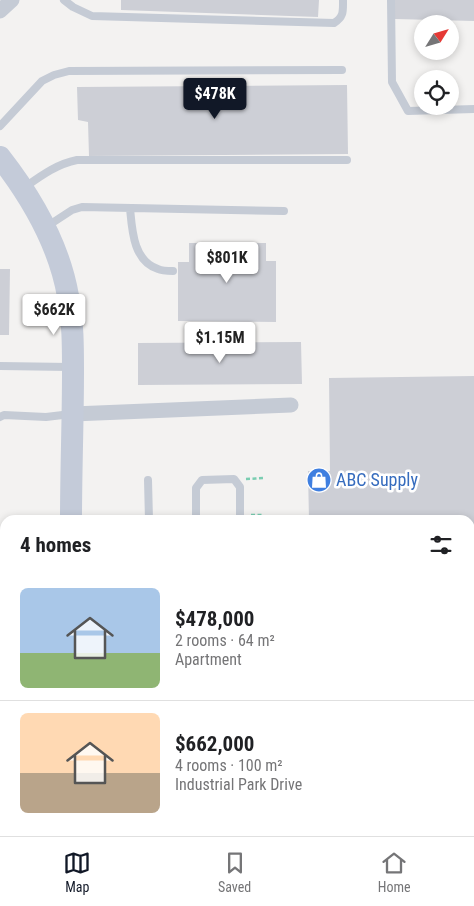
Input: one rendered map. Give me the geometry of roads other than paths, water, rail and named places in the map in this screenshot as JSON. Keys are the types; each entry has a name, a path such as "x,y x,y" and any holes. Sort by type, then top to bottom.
{"street":[{"path":"0,157 23,188 45,228 61,267 68,295 72,323 73,367 71,515"},
{"path":"73,414 291,405"}],"lane":[{"path":"64,0 73,7 92,16 334,23 343,14 343,0"},
{"path":"391,0 392,82 408,111 474,108"},
{"path":"0,126 42,81 54,75 69,72 342,70"},
{"path":"23,188 52,168 64,162 77,160 347,160"},
{"path":"45,228 62,215 82,207 284,211"},
{"path":"130,208 135,242 142,258 157,269 173,272"},
{"path":"0,366 73,367"},
{"path":"0,417 4,415 46,417 73,414"},
{"path":"196,515 196,488 202,480 234,479 240,487 240,515"},
{"path":"148,480 149,515"}],"place":[{"name":"ABC Supply","path":"319,480"}]}
